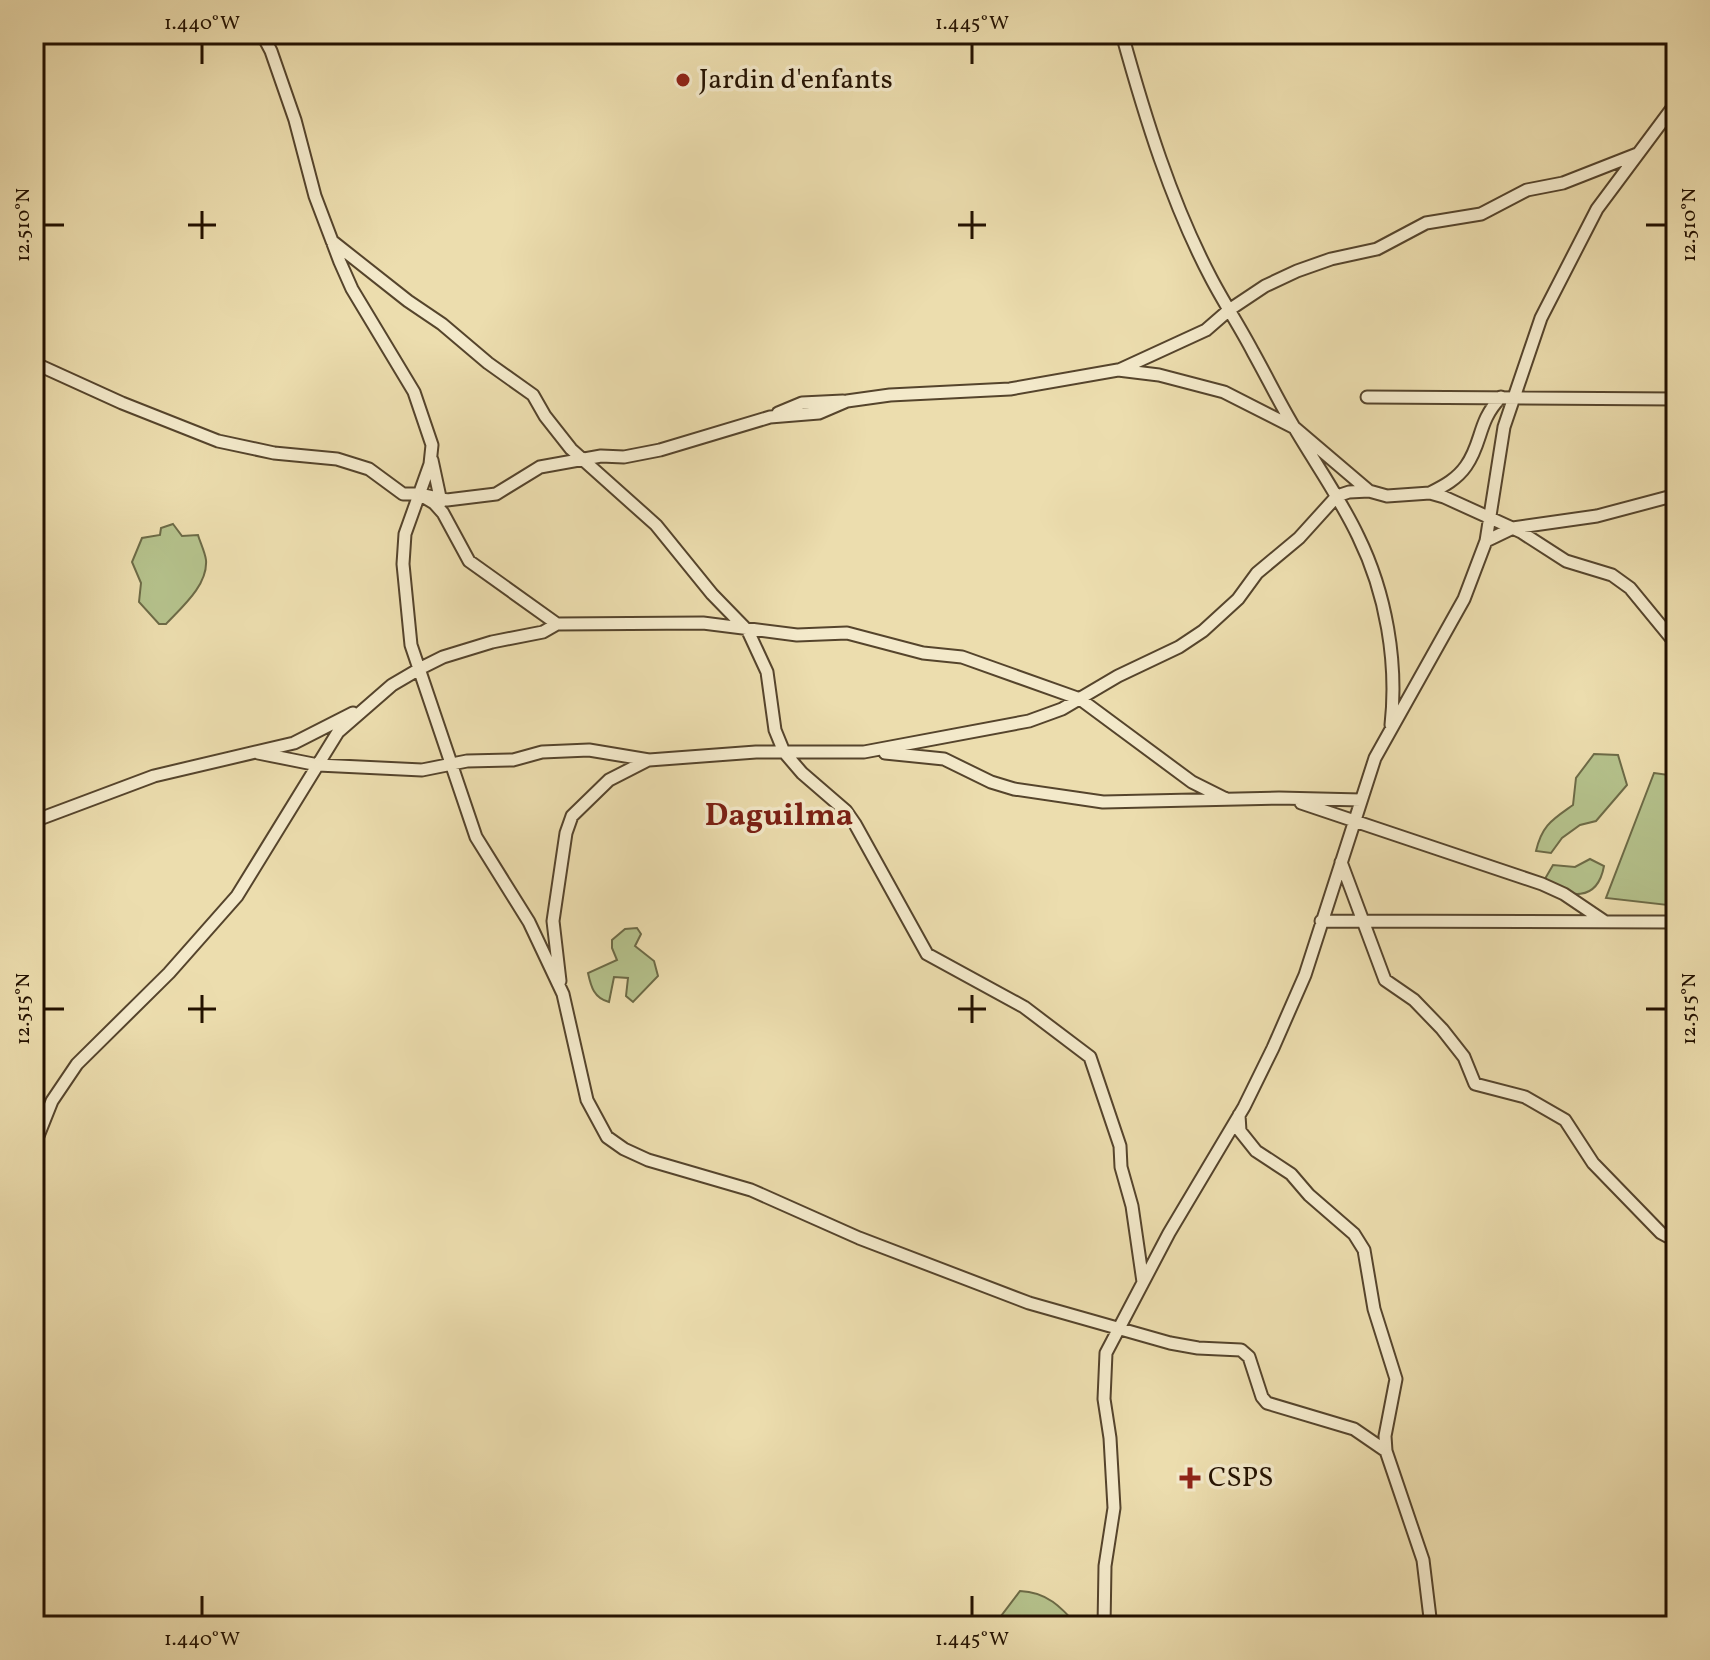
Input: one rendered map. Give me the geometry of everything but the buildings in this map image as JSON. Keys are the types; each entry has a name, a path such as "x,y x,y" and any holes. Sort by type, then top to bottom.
{"street":[{"path":"262,34 295,120 315,196 352,289 414,392 432,445 405,534 403,564 411,645 476,837 529,922 563,994"},
{"path":"1122,34 1164,169 1186,227 1295,428 1337,496 1359,538 1376,582 1387,626 1395,690 1391,732"},
{"path":"1104,1626 1105,1566 1114,1508 1104,1399 1106,1353 1273,1048 1305,975 1375,758 1464,599 1486,541 1504,427 1541,318 1597,209 1676,103"},
{"path":"34,363 218,441 274,453 337,459 369,469 403,494 440,498 496,494 540,467 660,450 770,417 819,413 847,401 890,395 1010,389 1118,370 1206,330 1265,286 1297,271 1331,259 1377,249 1426,223 1481,214 1527,190 1563,183 1638,153"},
{"path":"332,240 533,395 545,416 582,459 653,522 712,594 748,631 767,672 775,730 784,752 802,773 846,811 927,954 1024,1007 1090,1057 1120,1146 1121,1167 1132,1206 1143,1282"},
{"path":"1118,370 1159,375 1224,392 1295,428 1369,491"},
{"path":"864,752 1029,721 1062,709 1118,676 1179,647 1203,631 1238,599 1257,573 1299,538 1337,496 1369,491 1387,496 1430,493 1451,482 1475,450 1484,417 1521,377"},
{"path":"1367,397 1676,399"},
{"path":"431,455 447,521"},
{"path":"1430,493 1513,528 1566,561 1612,575 1630,588 1676,644"},
{"path":"419,494 434,503 469,561 557,624"},
{"path":"1486,541 1513,528 1597,516 1676,495"},
{"path":"34,1146 52,1101 77,1064 208,932 237,896 338,732 392,685 421,668 443,657 492,642 543,632 557,624 703,623 797,635 847,633 923,653 962,657 1080,699 1192,782 1226,799"},
{"path":"34,821 154,776 294,743 364,707"},
{"path":"258,753 318,765 422,770 467,761 513,760 542,752 589,750 649,760 784,752 864,752 944,759 991,782 1014,789 1103,802 1361,800"},
{"path":"649,760 609,780 584,801 569,824 553,921 563,994 587,1100 607,1137 648,1160 751,1190 859,1238 1000,1293 1117,1328 1198,1348 1241,1350 1249,1357 1262,1397 1267,1403 1354,1429 1386,1451"},
{"path":"1289,799 1542,884 1564,894 1605,922"},
{"path":"1341,861 1385,980 1414,1000 1442,1029 1464,1057 1475,1084 1525,1097 1565,1120 1593,1163 1661,1233 1676,1241"},
{"path":"1321,921 1676,922"},
{"path":"1239,1114 1240,1131 1256,1151 1291,1174 1318,1204 1354,1234 1364,1250 1374,1309 1396,1379 1388,1417 1386,1451 1423,1560 1431,1626"}],"green space":[{"path":"173,524 182,536 198,535 206,569 186,603 166,624 159,624 139,602 141,583 132,562 142,538 160,535 161,528"},
{"path":"1594,754 1618,755 1627,785 1596,821 1580,825 1562,838 1551,853 1536,851 1541,835 1549,824 1573,805 1576,778"},
{"path":"1654,773 1676,776 1676,906 1606,898"},
{"path":"1590,859 1604,866 1595,887 1588,892 1572,894 1542,884 1553,865 1575,867"},
{"path":"637,928 641,934 635,946 654,961 658,976 633,1002 626,996 628,978 614,977 609,1002 604,1000 594,991 588,973 617,960 612,940 625,929"},
{"path":"1020,1591 1046,1598 1078,1626 997,1626 995,1624"}],"place":[{"name":"Jardin d'enfants","path":"683,80"},
{"name":"CSPS","path":"1190,1478"}],"district":[{"name":"Daguilma","path":"779,817"}]}
